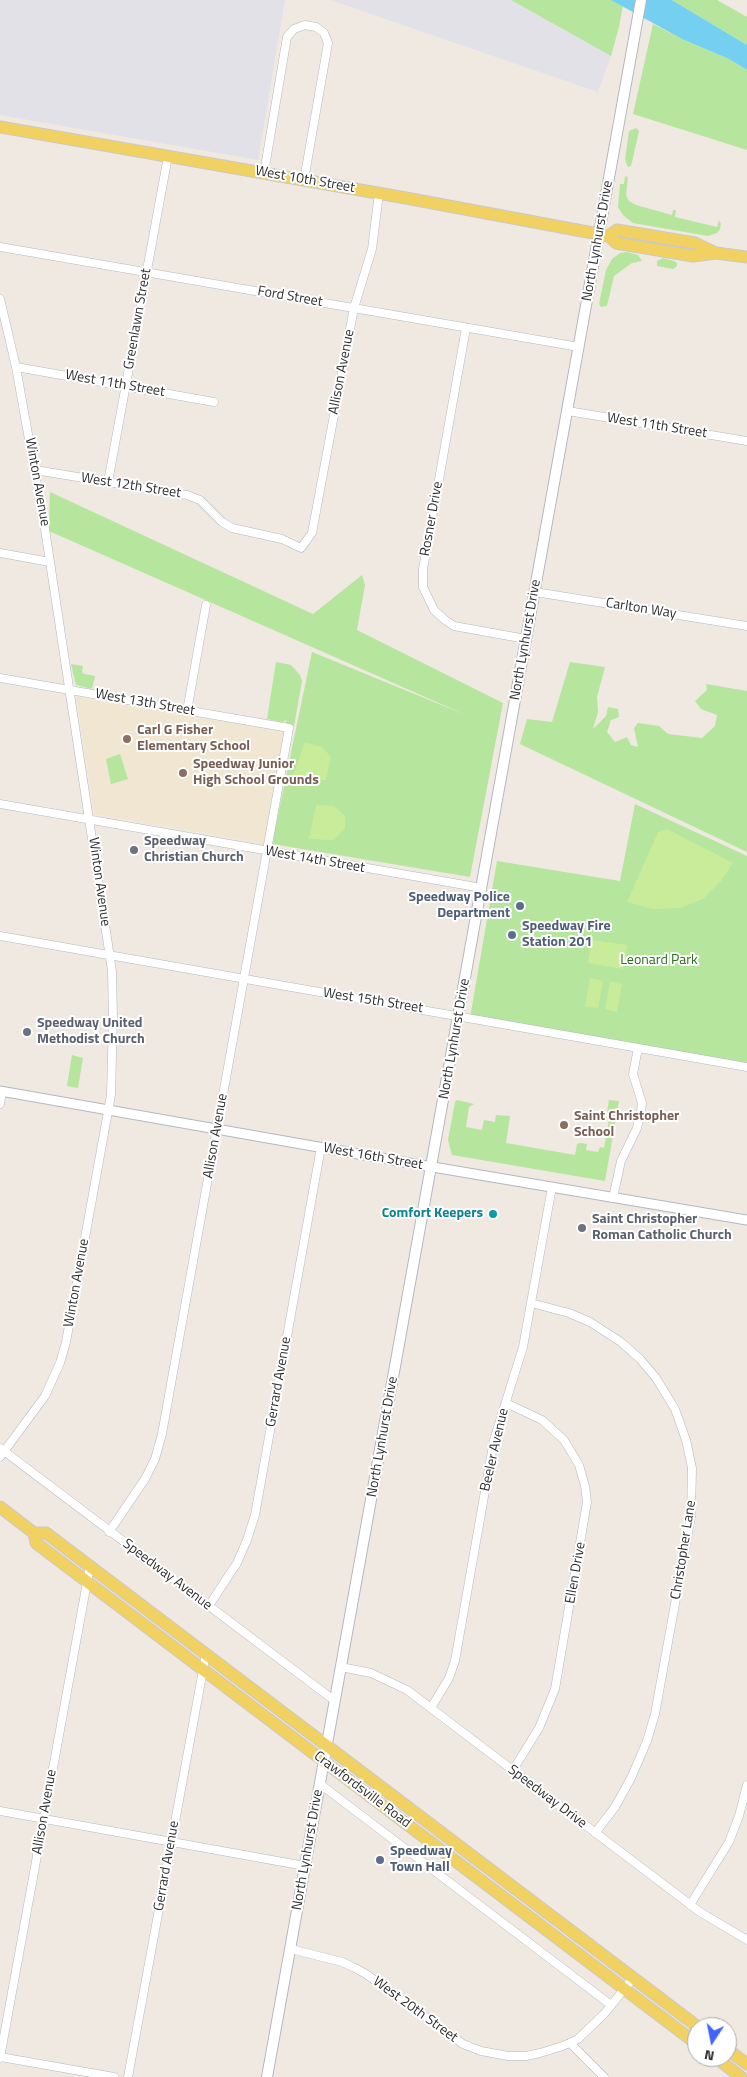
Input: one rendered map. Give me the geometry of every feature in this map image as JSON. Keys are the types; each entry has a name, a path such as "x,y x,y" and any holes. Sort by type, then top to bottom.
{"main road":[{"name":"North Lynhurst Drive","path":"267,2077 579,347 604,235 641,0"},
{"name":"West 10th Street","path":"0,127 380,193 604,235 617,230 695,243 716,253 747,257"},
{"name":"Crawfordsville Road","path":"0,1507 34,1533 36,1543 687,2036"},
{"name":"Crawfordsville Road","path":"34,1533 46,1532 687,2019"},
{"path":"737,2056 747,2064"},
{"path":"728,2067 741,2077"}],"street":[{"path":"264,173 287,37 294,29 305,25 316,27 324,33 328,43 304,180"},
{"name":"Greenlawn Street","path":"108,482 168,156"},
{"name":"Allison Avenue","path":"301,548 312,534 354,308 370,254 380,193"},
{"name":"Ford Street","path":"0,247 579,347"},
{"name":"Winton Avenue","path":"0,299 16,367 35,470 112,971 112,1086 109,1110 63,1353 45,1396 1,1452"},
{"name":"Rosner Drive","path":"466,328 423,569 424,587 432,608 454,626 526,639"},
{"name":"West 11th Street","path":"16,367 214,402"},
{"name":"West 11th Street","path":"568,411 747,441"},
{"name":"West 12th Street","path":"35,470 191,496 204,504 222,522 232,528 282,539 301,548"},
{"path":"0,553 50,562"},
{"name":"Carlton Way","path":"535,592 747,626"},
{"path":"187,711 206,605"},
{"name":"West 13th Street","path":"0,678 289,728"},
{"name":"Allison Avenue","path":"109,1532 145,1479 160,1441 218,1129 289,728"},
{"name":"West 14th Street","path":"0,804 482,888"},
{"name":"West 15th Street","path":"0,936 244,980 747,1066"},
{"path":"613,1198 621,1162 637,1128 641,1111 642,1103 633,1074 638,1048"},
{"path":"0,1104 1,1091"},
{"name":"West 16th Street","path":"1,1091 747,1220"},
{"name":"Gerrard Avenue","path":"208,1607 237,1563 255,1515 321,1147"},
{"name":"Beeler Avenue","path":"431,1708 449,1678 455,1661 494,1440 523,1347 552,1187"},
{"name":"Christopher Lane","path":"531,1303 569,1313 590,1322 621,1342 640,1359 660,1384 678,1416 686,1440 692,1472 691,1516 654,1719 642,1755 631,1778 615,1807 595,1833"},
{"name":"Ellen Drive","path":"506,1403 539,1418 554,1429 564,1440 579,1465 587,1502 555,1689 539,1728 513,1770"},
{"name":"Speedway Avenue","path":"1,1452 335,1701"},
{"name":"Allison Avenue","path":"0,2057 90,1566"},
{"name":"Gerrard Avenue","path":"128,2077 206,1654"},
{"name":"Speedway Drive","path":"341,1667 371,1673 407,1690 690,1905 714,1922 747,1940"},
{"name":"Crawfordsville Road","path":"320,1784 611,2005"},
{"path":"690,1905 728,1842 739,1816 747,1785"},
{"path":"0,1811 305,1866"},
{"name":"West 20th Street","path":"291,1950 342,1962 353,1967 366,1974 456,2040 481,2051 508,2056 526,2056 570,2043 586,2032 633,1978"},
{"path":"570,2043 604,2077"},
{"path":"0,2057 114,2077"}],"shaded area":[{"path":"0,0 285,0 258,160 0,115"},
{"path":"330,0 511,0 611,56 598,92"},
{"name":"Speedway Junior High School Grounds","path":"76,697 285,732 266,844 95,814"}],"green space":[{"path":"511,0 624,0 611,56"},
{"path":"672,0 717,0 747,17 747,45"},
{"path":"653,24 729,59 747,70 747,150 633,114"},
{"path":"636,128 639,131 631,166 628,167 625,160 629,131"},
{"path":"625,176 628,177 626,195 629,201 636,205 672,215 673,210 676,210 675,217 717,227 719,220 721,224 720,229 717,233 708,236 633,223 623,215 618,207 620,184 624,184"},
{"path":"627,252 638,255 642,261 632,263 614,276 607,306 601,307 599,304 606,270 612,259 620,253"},
{"path":"663,258 674,261 677,263 677,266 673,269 657,266 657,261"},
{"path":"50,492 313,614 362,575 365,585 357,630 503,703 470,877 272,844 312,652 466,715 49,531"},
{"path":"276,662 291,665 300,675 302,681 294,726 285,724 287,720 282,722 267,719"},
{"path":"570,662 605,667 597,697 598,712 593,729 606,716 608,707 618,709 619,717 611,720 607,732 615,742 627,737 631,745 638,747 634,728 638,723 659,726 668,734 702,738 715,726 717,715 701,709 695,701 707,690 706,684 747,691 747,852 520,744 527,719 552,722"},
{"path":"71,664 83,666 82,672 84,674 95,676 92,689 76,685"},
{"path":"305,742 322,747 331,757 326,780 297,780 293,776"},
{"path":"120,754 128,779 111,784 106,759"},
{"name":"Leonard Park","path":"635,804 747,856 747,1067 470,1018 497,861 620,881"},
{"path":"316,805 334,806 345,816 345,828 334,840 309,839"},
{"path":"667,829 733,863 721,881 703,899 680,908 653,909 627,902 658,832"},
{"path":"592,940 627,945 623,969 588,963"},
{"path":"590,978 603,981 598,1008 585,1006"},
{"path":"610,982 622,984 617,1012 605,1009"},
{"path":"72,1055 83,1058 78,1088 67,1086"},
{"path":"457,1100 474,1104 469,1107 466,1127 482,1130 484,1120 495,1122 496,1115 510,1116 506,1143 575,1155 577,1144 580,1143 587,1144 586,1150 598,1152 600,1147 604,1148 609,1120 606,1119 609,1100 619,1101 605,1181 452,1155 448,1140 455,1102"}],"water":[{"path":"611,0 672,0 747,45 747,70 729,59 682,39"}],"place":[{"name":"Carl G Fisher Elementary School","path":"127,739"},
{"name":"Speedway Junior High School Grounds","path":"183,773"},
{"name":"Speedway Christian Church","path":"134,850"},
{"name":"Speedway Police Department","path":"520,906"},
{"name":"Speedway Fire Station 201","path":"512,935"},
{"name":"Speedway United Methodist Church","path":"27,1032"},
{"name":"Saint Christopher School","path":"564,1125"},
{"name":"Comfort Keepers","path":"493,1214"},
{"name":"Saint Christopher Roman Catholic Church","path":"582,1228"},
{"name":"Speedway Town Hall","path":"380,1860"}]}
